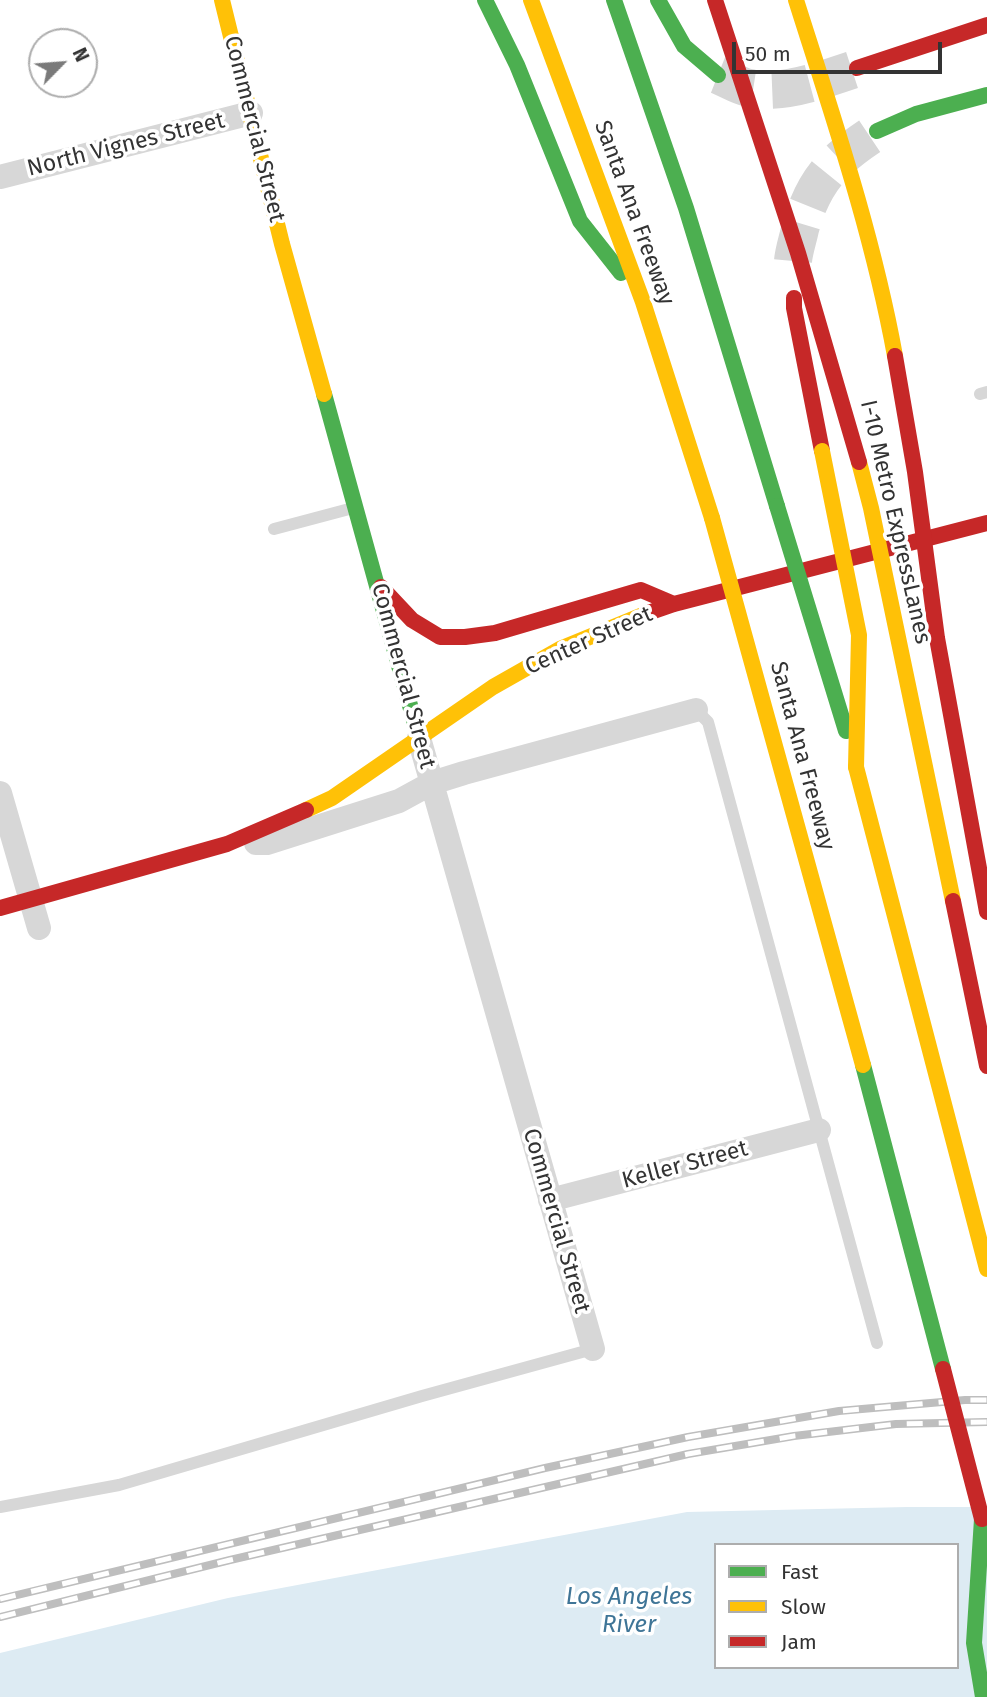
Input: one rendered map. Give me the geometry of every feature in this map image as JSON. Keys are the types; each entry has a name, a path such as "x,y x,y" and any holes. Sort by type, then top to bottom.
{"main road":[{"name":"Commercial Street","path":"222,0 282,244 419,738"},
{"path":"485,0 517,65 580,221 643,302"},
{"name":"Santa Ana Freeway","path":"531,0 643,302 712,517 842,986 987,1538"},
{"name":"Santa Ana Freeway","path":"614,0 686,208 856,767 987,1269"},
{"path":"658,0 684,46 719,75"},
{"name":"I-10 Metro ExpressLanes","path":"715,0 824,332 850,421 871,508 987,1066"},
{"name":"I-10 Metro ExpressLanes","path":"796,0 856,191 889,324 915,472 937,638 987,912"},
{"path":"857,68 987,25"},
{"path":"877,131 916,114 987,95"},
{"path":"794,298 859,635 856,767"},
{"name":"Center Street","path":"0,908 227,844 332,798 493,687 561,649 606,629 674,604 987,523"},
{"path":"379,586 412,620 440,637 495,633 641,590 674,604"},
{"path":"982,1519 974,1643 983,1697"}],"street":[{"name":"North Vignes Street","path":"0,177 251,113"},
{"name":"Center Street","path":"227,844 267,843 399,802 432,783 695,710"},
{"name":"Commercial Street","path":"419,738 593,1349"},
{"path":"0,793 39,928"},
{"name":"Keller Street","path":"550,1200 819,1130"}],"lane":[{"path":"274,529 357,507"},
{"path":"695,710 708,722 877,1343"},
{"path":"0,1507 119,1485 593,1349"}],"water":[{"name":"Los Angeles River","path":"987,1507 987,1697 0,1697 0,1653 228,1598 687,1512"}],"tunnel":[{"path":"718,75 749,88 775,90 852,70"},
{"path":"793,261 805,213 818,186 844,155 870,136"}],"railway":[{"path":"0,1599 545,1468 688,1437 839,1411 987,1400"},
{"path":"0,1617 230,1560 688,1454 794,1436 896,1424 987,1422"}],"traffic: fast":[{"path":"485,0 517,65 580,221 621,273"},
{"path":"614,0 686,208 777,506"},
{"path":"658,0 684,46 718,75"},
{"path":"877,131 916,114 987,95"},
{"path":"324,394 419,738"},
{"path":"777,506 846,731"},
{"path":"863,1065 943,1369"},
{"path":"982,1519 974,1643 983,1697"}],"traffic: slow":[{"path":"222,0 282,244 324,394"},
{"path":"531,0 643,302 712,518"},
{"path":"796,0 864,221 895,356"},
{"path":"822,451 859,635 856,767"},
{"path":"859,462 871,508 953,901"},
{"path":"712,518 863,1065"},
{"path":"306,810 332,798 493,687 560,649 648,613"},
{"path":"856,767 987,1269"}],"traffic: jam":[{"path":"715,0 798,253 859,462"},
{"path":"857,68 987,25"},
{"path":"794,298 822,451"},
{"path":"895,356 915,472 937,638 987,912"},
{"path":"648,613 987,523"},
{"path":"381,587 412,620 440,637 495,633 641,590 674,604"},
{"path":"0,908 227,844 306,810"},
{"path":"953,901 987,1066"},
{"path":"943,1369 982,1519"}]}
